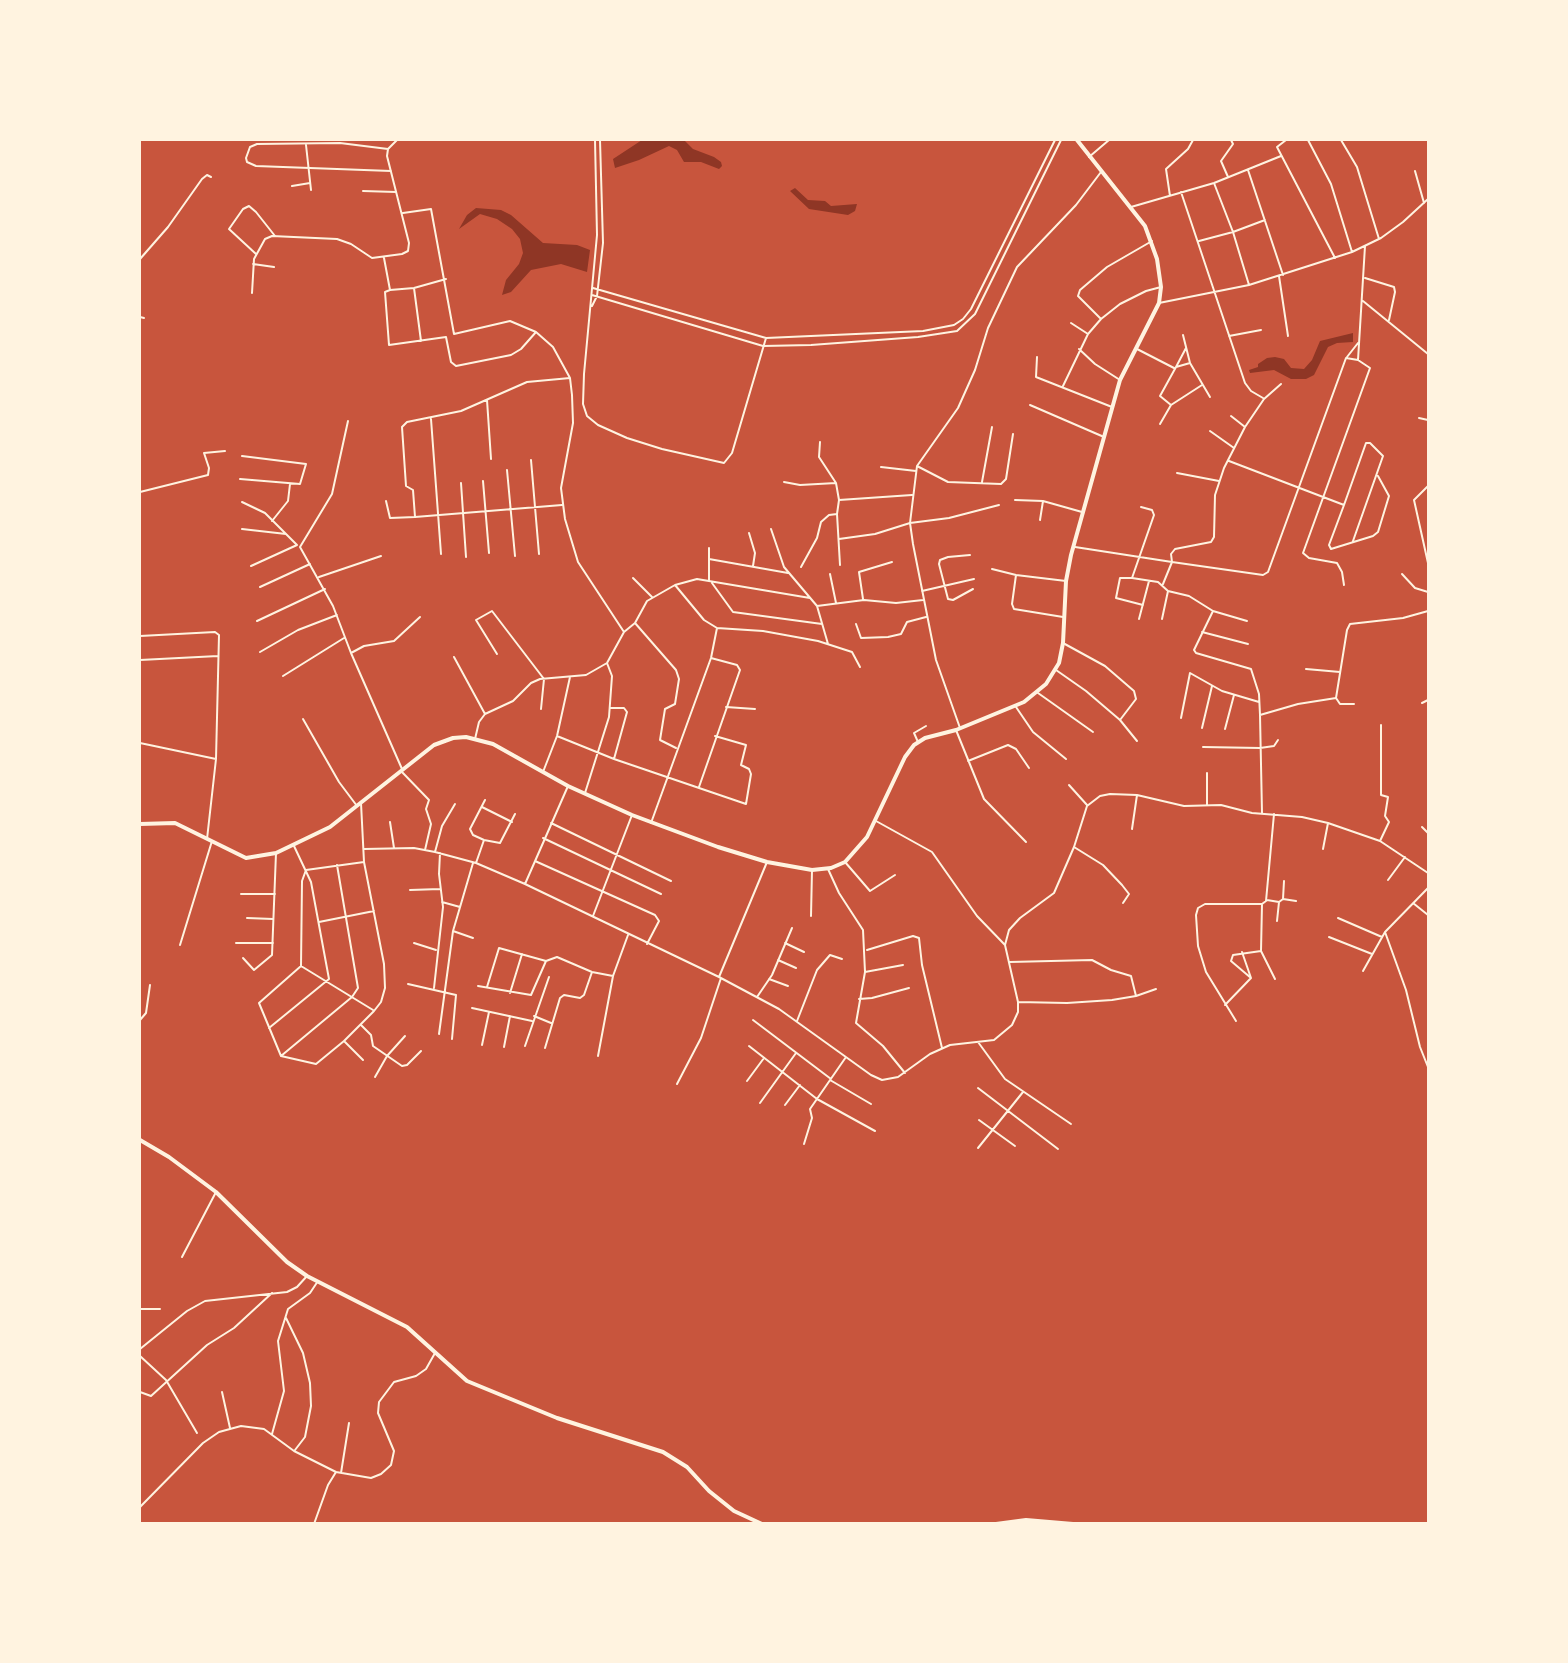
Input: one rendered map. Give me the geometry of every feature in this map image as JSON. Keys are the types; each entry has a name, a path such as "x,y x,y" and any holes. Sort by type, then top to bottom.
{"highway":[{"path":"140,824 175,823 246,858 276,853 330,827 438,743 459,737 493,744 568,786 651,823 767,862 812,870 828,869 845,862 862,844 876,821 905,757 918,742 1016,706 1038,693 1056,670 1063,643 1066,581 1112,408 1120,380 1160,303 1161,287 1152,242 1131,207 1077,140"},
{"path":"140,1140 169,1157 216,1192 287,1262 308,1276 407,1327 455,1372 480,1387 558,1418 669,1455 687,1467 726,1505 742,1516 762,1524"},
{"path":"996,1524 1026,1520 1073,1524"}],"street":[{"path":"388,149 397,140"},
{"path":"595,140 597,209 592,306 583,404 587,416 598,425 627,438 720,464 727,462 732,453 766,338"},
{"path":"592,306 597,296 603,243 600,140"},
{"path":"593,288 766,338 923,331 960,323 971,309 1054,140"},
{"path":"592,295 763,346 918,338 948,334 962,328 975,314 1061,140"},
{"path":"1089,157 1109,140"},
{"path":"1170,196 1166,169 1188,149 1192,140"},
{"path":"1228,177 1221,161 1233,144 1232,140"},
{"path":"1286,140 1277,147 1335,258"},
{"path":"1308,140 1331,184 1352,252"},
{"path":"1341,140 1357,167 1379,239"},
{"path":"388,149 340,141 253,145 248,150 247,162 255,166 391,171"},
{"path":"306,144 311,190"},
{"path":"1051,146 1056,149"},
{"path":"252,293 253,264 256,254 266,239 275,236 337,239 351,244 369,257 402,254 409,248 388,149"},
{"path":"1131,207 1214,183 1281,156"},
{"path":"1248,170 1284,275"},
{"path":"1415,171 1424,202"},
{"path":"1026,842 986,802 968,761 945,691 921,591 910,523 912,495 921,457 958,408 975,370 988,328 1017,267 1076,205 1101,172"},
{"path":"140,259 173,220 202,179 207,175 211,177"},
{"path":"292,186 310,183"},
{"path":"1214,183 1233,232 1249,285"},
{"path":"363,191 396,192"},
{"path":"1181,192 1247,387 1264,399"},
{"path":"1160,303 1214,294 1249,285 1352,252 1379,239 1403,222 1428,199"},
{"path":"256,254 229,230 243,209 249,206 275,236"},
{"path":"402,213 431,209 446,279 454,334"},
{"path":"597,209 602,209"},
{"path":"1199,241 1265,220"},
{"path":"1101,319 1078,296 1080,290 1107,267 1152,242"},
{"path":"1358,360 1365,278 1365,246"},
{"path":"384,257 390,290"},
{"path":"253,264 274,267"},
{"path":"1279,276 1288,336"},
{"path":"1365,278 1394,287 1389,320"},
{"path":"446,279 414,288 385,292 389,345 446,337 510,321 536,332 553,347 570,378 573,423 562,476 562,505 578,562 624,632"},
{"path":"1063,386 1079,349 1101,319 1130,298 1161,287"},
{"path":"414,288 421,341"},
{"path":"1363,301 1428,354"},
{"path":"140,317 144,318"},
{"path":"1071,323 1088,334"},
{"path":"1229,336 1262,330"},
{"path":"446,337 451,362 456,366 511,355 521,349 536,332"},
{"path":"1183,336 1190,363 1210,397"},
{"path":"1075,547 1266,574 1346,358 1358,343"},
{"path":"1136,348 1175,368 1190,363"},
{"path":"1171,405 1160,395 1186,348"},
{"path":"1079,349 1095,364 1120,380"},
{"path":"1037,357 1036,377 1063,386 1112,408"},
{"path":"1344,585 1342,572 1337,563 1309,558 1303,554 1370,368 1358,360 1346,358"},
{"path":"415,517 413,490 406,486 402,427 407,422 461,411 533,380 570,378"},
{"path":"1163,584 1172,562 1171,554 1175,549 1209,544 1213,540 1215,495 1219,481 1245,427 1264,399 1281,384"},
{"path":"1160,424 1171,405 1202,385"},
{"path":"487,400 490,459"},
{"path":"1030,405 1105,438"},
{"path":"1231,416 1245,427"},
{"path":"1419,417 1428,420"},
{"path":"430,419 440,516 441,554"},
{"path":"251,566 299,545 326,507 332,494 348,421"},
{"path":"982,482 992,427"},
{"path":"1210,431 1234,448"},
{"path":"881,468 917,468 948,482 1001,484 1006,479 1012,434"},
{"path":"820,442 820,459 836,483 839,500 837,514 840,565"},
{"path":"1353,541 1382,455 1368,442 1329,547 1333,549 1373,536 1378,532 1389,496 1377,475"},
{"path":"140,492 208,475 209,468 204,453 225,451"},
{"path":"240,479 301,484 306,464 242,456"},
{"path":"531,460 539,554"},
{"path":"1228,461 1344,505"},
{"path":"507,470 515,556"},
{"path":"1177,473 1219,481"},
{"path":"483,481 489,553"},
{"path":"784,482 800,485 836,483"},
{"path":"461,483 465,514 466,557"},
{"path":"272,520 288,501 290,484"},
{"path":"1428,486 1414,500 1428,563"},
{"path":"839,500 912,495"},
{"path":"1015,500 1043,501 1084,513"},
{"path":"387,501 388,516 392,519 562,505"},
{"path":"1040,520 1043,501"},
{"path":"242,502 265,513 299,545 325,589 401,770 429,801 426,809 431,825 425,850"},
{"path":"839,539 875,534 910,523 949,518 999,505"},
{"path":"1132,578 1154,515 1152,510 1141,507"},
{"path":"801,567 817,538 821,522 829,515 837,514"},
{"path":"242,529 286,534"},
{"path":"771,529 780,558 788,573 817,606 828,644"},
{"path":"749,533 755,553 753,566"},
{"path":"709,548 710,581 734,612 822,624"},
{"path":"970,555 940,560 943,586 950,600 973,589"},
{"path":"318,578 381,556"},
{"path":"709,559 788,573"},
{"path":"864,600 859,572 892,562"},
{"path":"260,587 310,564"},
{"path":"992,569 1016,575 1066,581"},
{"path":"830,574 836,604"},
{"path":"1402,574 1411,585 1428,592"},
{"path":"1016,575 1012,604 1014,609 1064,617"},
{"path":"633,578 652,597"},
{"path":"1143,605 1116,598 1120,578 1163,584 1168,591 1189,596 1213,612 1247,621"},
{"path":"475,739 479,722 485,714 508,704 531,683 544,679 591,673 607,663 624,632 635,623 643,607 652,597 675,585 694,579 810,598"},
{"path":"921,591 974,579"},
{"path":"1139,619 1149,581"},
{"path":"675,585 704,620 717,628 763,631 828,644 852,652 860,667"},
{"path":"256,621 325,589"},
{"path":"1162,619 1168,591"},
{"path":"817,606 864,600 896,603 923,600"},
{"path":"498,654 476,620 492,611 544,679 541,709"},
{"path":"1354,704 1339,704 1336,698 1347,630 1350,624 1403,618 1428,611"},
{"path":"1213,612 1195,647 1196,653 1251,669 1260,715 1262,813"},
{"path":"260,652 298,630 337,615"},
{"path":"351,653 364,646 394,641 420,617"},
{"path":"856,624 861,638 888,637 901,634 907,622 927,617"},
{"path":"635,623 676,670 679,678 675,704 665,709 660,740 678,748"},
{"path":"651,823 711,658 717,628"},
{"path":"140,636 217,632 219,635 216,759 210,840 180,945"},
{"path":"1203,632 1248,644"},
{"path":"283,676 344,638"},
{"path":"1063,643 1105,666 1134,691 1136,699 1120,720"},
{"path":"140,660 218,656"},
{"path":"454,657 485,714"},
{"path":"699,786 740,670 737,665 711,658"},
{"path":"585,794 610,708 612,676 607,663"},
{"path":"1306,669 1340,672"},
{"path":"1056,670 1086,691 1120,720 1137,741"},
{"path":"1181,718 1190,673 1212,686 1259,702"},
{"path":"543,773 557,736 570,677"},
{"path":"1202,728 1212,686"},
{"path":"1038,693 1093,732"},
{"path":"1225,729 1234,695"},
{"path":"1260,715 1298,704 1336,698"},
{"path":"1422,703 1428,700"},
{"path":"1016,706 1033,732 1066,759"},
{"path":"726,707 755,710"},
{"path":"610,708 624,708 627,712 614,759"},
{"path":"303,719 339,782 357,806"},
{"path":"1380,841 1389,822 1385,816 1388,797 1381,795 1381,725"},
{"path":"918,742 914,733 926,726"},
{"path":"557,736 614,759 699,786 746,804 751,782 749,769 741,765 746,745 715,736"},
{"path":"1203,747 1260,748 1274,746 1278,740"},
{"path":"140,743 216,759"},
{"path":"968,761 1008,745 1016,749 1029,768"},
{"path":"1207,773 1207,805"},
{"path":"1069,785 1088,806"},
{"path":"525,884 536,861 543,838 568,786"},
{"path":"1005,945 1009,930 1014,924 1054,893 1074,847 1088,806 1095,798 1110,794 1137,795 1184,806 1207,805 1328,823 1380,841 1428,873"},
{"path":"1132,829 1137,795"},
{"path":"485,800 470,829 473,835 484,840 500,843 516,814"},
{"path":"281,1056 316,1064 361,1025 374,1011 383,996 386,973 364,862 362,803"},
{"path":"435,852 442,826 454,804"},
{"path":"481,807 512,822"},
{"path":"1236,1020 1225,1005 1203,963 1196,930 1198,908 1205,904 1262,904 1267,900 1274,814"},
{"path":"592,916 632,815"},
{"path":"364,849 394,848 440,853 474,863 525,884 720,977 797,1021 846,1058 882,1080 905,1073 942,1048 956,1044 994,1040 1006,1032 1015,1021 1018,1002 1005,945 977,916 932,852 876,821"},
{"path":"390,822 394,848"},
{"path":"551,823 670,881"},
{"path":"1323,849 1328,823"},
{"path":"1422,827 1428,833"},
{"path":"543,838 661,894"},
{"path":"439,1034 447,992 453,931 474,863 484,840"},
{"path":"269,1028 328,982 329,971 306,870 294,846"},
{"path":"1074,847 1103,865 1122,885 1129,894 1123,903"},
{"path":"243,958 251,969 256,969 271,957 276,853"},
{"path":"434,988 442,902 440,853"},
{"path":"1388,880 1405,857"},
{"path":"536,861 657,916 659,921 647,944"},
{"path":"306,870 364,862"},
{"path":"677,1084 701,1038 720,977 767,862"},
{"path":"845,862 870,891 895,875"},
{"path":"281,1056 352,997 359,981 337,865"},
{"path":"828,869 838,892 862,925 866,951 865,972 856,1023 884,1046 905,1073"},
{"path":"281,1056 259,1002 301,966 302,881 306,870"},
{"path":"811,916 812,870"},
{"path":"1283,899 1284,881"},
{"path":"1363,971 1385,932 1428,888"},
{"path":"410,890 440,889"},
{"path":"241,894 275,894"},
{"path":"1267,900 1296,901"},
{"path":"442,902 460,907"},
{"path":"1277,921 1279,902"},
{"path":"1413,903 1428,915"},
{"path":"1262,904 1261,951 1275,979"},
{"path":"319,922 374,911"},
{"path":"247,918 273,919"},
{"path":"1338,918 1382,937"},
{"path":"757,998 769,979 792,928"},
{"path":"453,931 473,938"},
{"path":"1385,932 1406,990 1420,1047 1428,1067"},
{"path":"598,1056 613,976 628,935"},
{"path":"866,951 913,936 919,938 922,965 942,1048"},
{"path":"1329,937 1372,954"},
{"path":"236,943 273,943"},
{"path":"414,943 436,950"},
{"path":"785,943 804,952"},
{"path":"487,987 498,950 504,947 546,961 557,957 592,972 613,976"},
{"path":"1251,978 1231,961 1233,955 1261,951"},
{"path":"1242,952 1251,978"},
{"path":"510,993 522,954"},
{"path":"797,1021 817,970 830,955 842,959"},
{"path":"778,960 796,968"},
{"path":"1010,962 1092,960 1111,970 1131,976 1136,996"},
{"path":"478,986 526,996 533,994 546,961"},
{"path":"865,972 903,965"},
{"path":"301,966 374,1011"},
{"path":"545,1048 561,996 584,996 592,972"},
{"path":"525,1046 549,977"},
{"path":"1225,1005 1251,978"},
{"path":"769,979 788,986"},
{"path":"408,984 434,988 457,996 452,1039"},
{"path":"140,1020 146,1013 150,985"},
{"path":"859,999 872,998 909,988"},
{"path":"1018,1002 1067,1003 1136,996 1156,989"},
{"path":"472,1008 532,1022"},
{"path":"482,1045 489,1012"},
{"path":"504,1047 510,1016"},
{"path":"534,1016 552,1023"},
{"path":"753,1020 830,1080 871,1104"},
{"path":"361,1025 371,1035 374,1046 404,1066 421,1051"},
{"path":"375,1077 387,1056 405,1036"},
{"path":"344,1041 363,1060"},
{"path":"978,1042 996,1070 1023,1092 1071,1124"},
{"path":"749,1046 817,1099 875,1131"},
{"path":"760,1103 796,1053"},
{"path":"747,1081 764,1058"},
{"path":"804,1144 812,1118 810,1109 846,1058"},
{"path":"785,1105 800,1085"},
{"path":"978,1088 1058,1149"},
{"path":"978,1148 1023,1092"},
{"path":"979,1120 1014,1146"},
{"path":"182,1257 216,1192"},
{"path":"140,1349 187,1311 205,1301 294,1289 308,1276"},
{"path":"272,1434 284,1391 277,1346 289,1307 310,1293 318,1281"},
{"path":"140,1392 151,1396 207,1345 234,1328 272,1293"},
{"path":"140,1309 160,1309"},
{"path":"286,1318 303,1353 310,1383 311,1406 305,1437 294,1451"},
{"path":"140,1508 203,1443 230,1428 248,1425 272,1434 294,1451 336,1472 371,1478 381,1474 391,1465 394,1451 378,1413 379,1402 394,1382 416,1376 426,1369 435,1353"},
{"path":"140,1356 166,1380 197,1433"},
{"path":"222,1392 230,1428"},
{"path":"341,1473 350,1423"},
{"path":"314,1524 328,1485 336,1472"}],"shaded area":[{"path":"642,140 684,140 693,149 714,157 721,162 722,166 719,169 701,162 684,162 677,150 669,146 615,168 613,159"},
{"path":"795,188 808,200 825,201 831,206 857,204 855,211 848,215 809,209 790,191"},
{"path":"476,208 501,210 511,215 543,243 577,245 590,250 587,272 561,264 531,270 511,292 502,295 506,280 519,264 523,253 520,239 512,229 497,219 480,214 459,229 467,215"},
{"path":"1353,333 1353,342 1337,343 1328,347 1314,375 1306,379 1291,379 1274,370 1250,373 1249,370 1258,367 1258,364 1267,358 1275,357 1284,359 1291,368 1304,369 1312,360 1320,341"}]}
